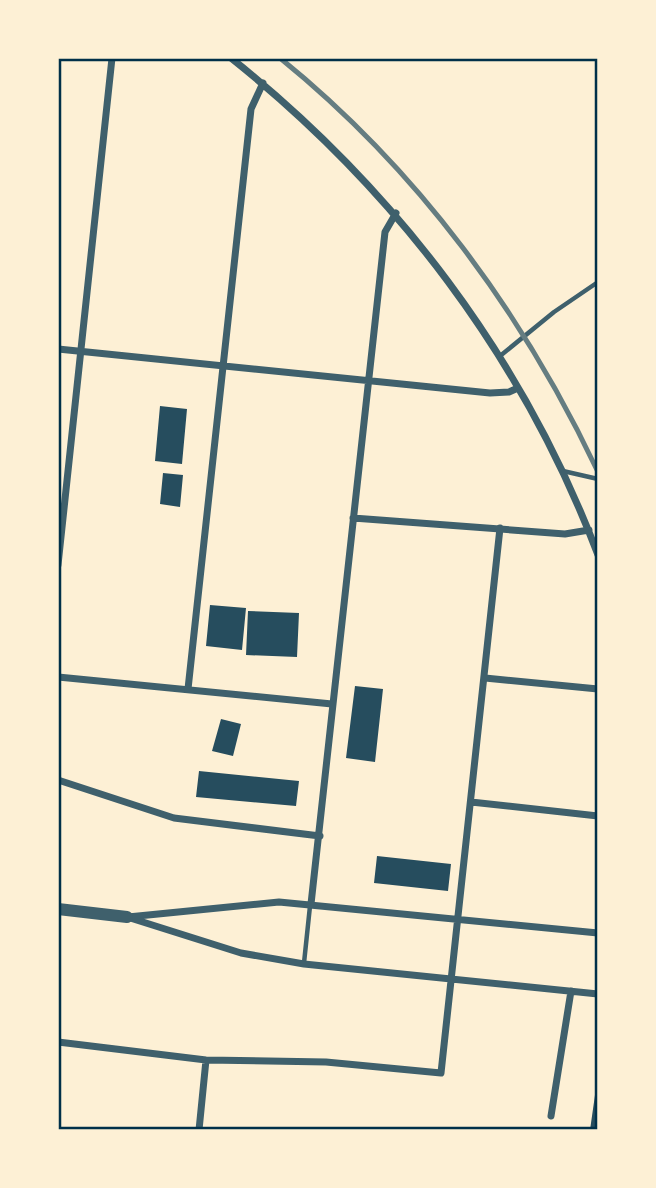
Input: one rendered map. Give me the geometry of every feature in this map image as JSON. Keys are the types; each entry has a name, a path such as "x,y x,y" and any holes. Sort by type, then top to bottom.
{"street":[{"path":"58,565 112,58"},
{"path":"231,58 330,144 396,213 458,293 500,356 563,471 598,555"},
{"path":"188,689 251,109 262,83"},
{"path":"310,904 320,836 332,704 385,232 396,213"},
{"path":"58,349 499,394 518,388"},
{"path":"353,518 565,534 589,530"},
{"path":"58,1042 206,1060 326,1062 441,1073 500,528"},
{"path":"58,677 332,704"},
{"path":"485,678 598,689"},
{"path":"58,780 174,818 320,836"},
{"path":"471,802 598,816"},
{"path":"127,917 262,902 310,904 598,933"},
{"path":"58,909 127,917 241,953 304,964 598,994"},
{"path":"551,1116 572,991"},
{"path":"199,1130 206,1060"}],"lane":[{"path":"500,356 554,312 598,282"},
{"path":"563,471 598,479"},
{"path":"304,964 310,904"}],"building":[{"path":"160,406 187,409 182,464 155,461"},
{"path":"163,473 183,475 180,507 160,504"},
{"path":"210,605 246,608 242,650 206,646"},
{"path":"248,611 299,613 297,657 246,655"},
{"path":"355,686 383,689 375,762 346,758"},
{"path":"221,719 241,724 233,756 212,751"},
{"path":"199,771 299,781 296,806 196,797"},
{"path":"377,856 451,864 448,891 374,883"},
{"path":"595,1095 598,1096 598,1130 590,1130"}],"railway":[{"path":"280,58 330,101 377,147 462,247 501,300 536,356 598,472"}]}
